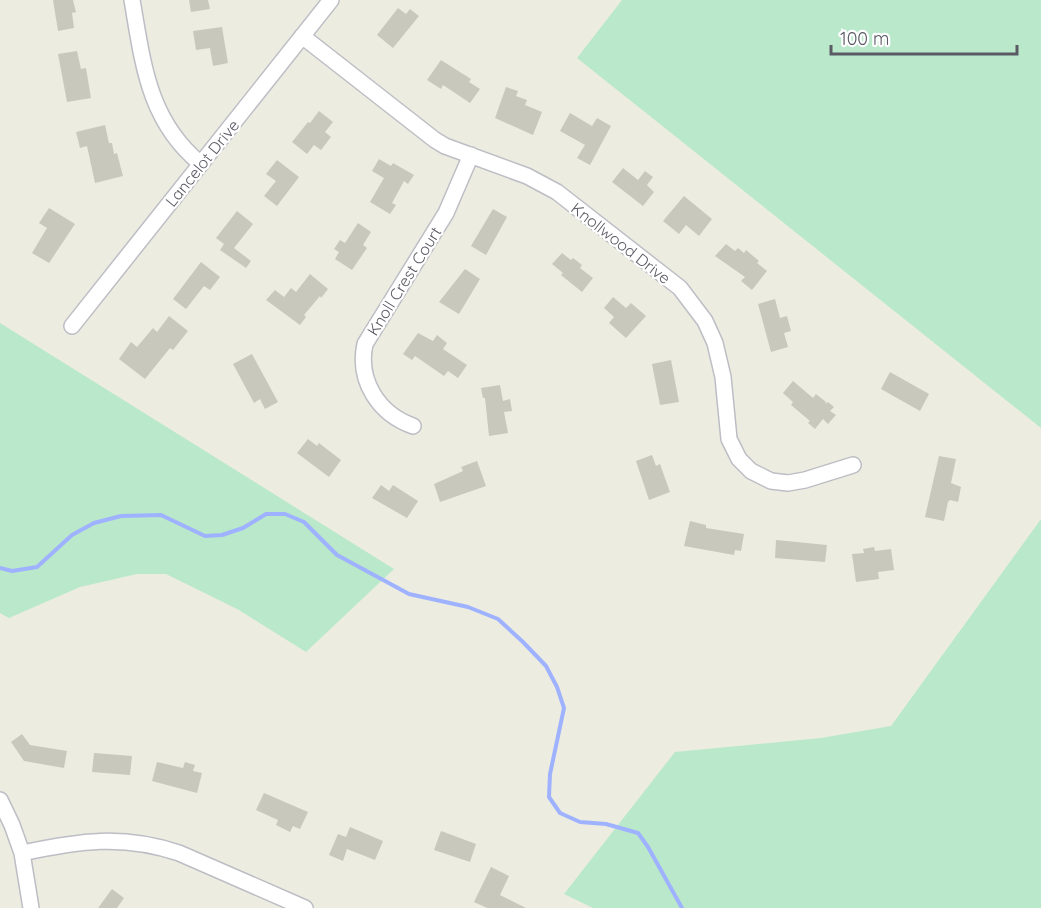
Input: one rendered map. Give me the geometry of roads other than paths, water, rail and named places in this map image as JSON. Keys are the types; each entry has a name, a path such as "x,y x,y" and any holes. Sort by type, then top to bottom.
{"street":[{"path":"132,0 146,76 155,104 173,134 201,164"},
{"name":"Lancelot Drive","path":"72,326 331,0"},
{"name":"Knollwood Drive","path":"302,36 417,127 445,146 527,176 557,192 680,288 705,321 714,343 723,377 729,439 739,459 751,471 771,481 788,483 853,465"},
{"name":"Knoll Crest Court","path":"413,426 393,417 371,392 364,369 364,344 446,213 471,155"},
{"path":"0,800 22,853 31,908"},
{"path":"22,853 78,842 118,841 152,845 179,853 305,908"}],"waterway":[{"path":"0,568 12,571 37,567 72,535 94,523 121,516 161,515 205,536 222,535 243,528 266,514 285,514 304,522 337,555 409,594 468,607 498,619 523,642 546,666 557,687 564,708 550,774 549,797 560,813 580,822 606,824 638,833 682,908"}]}
